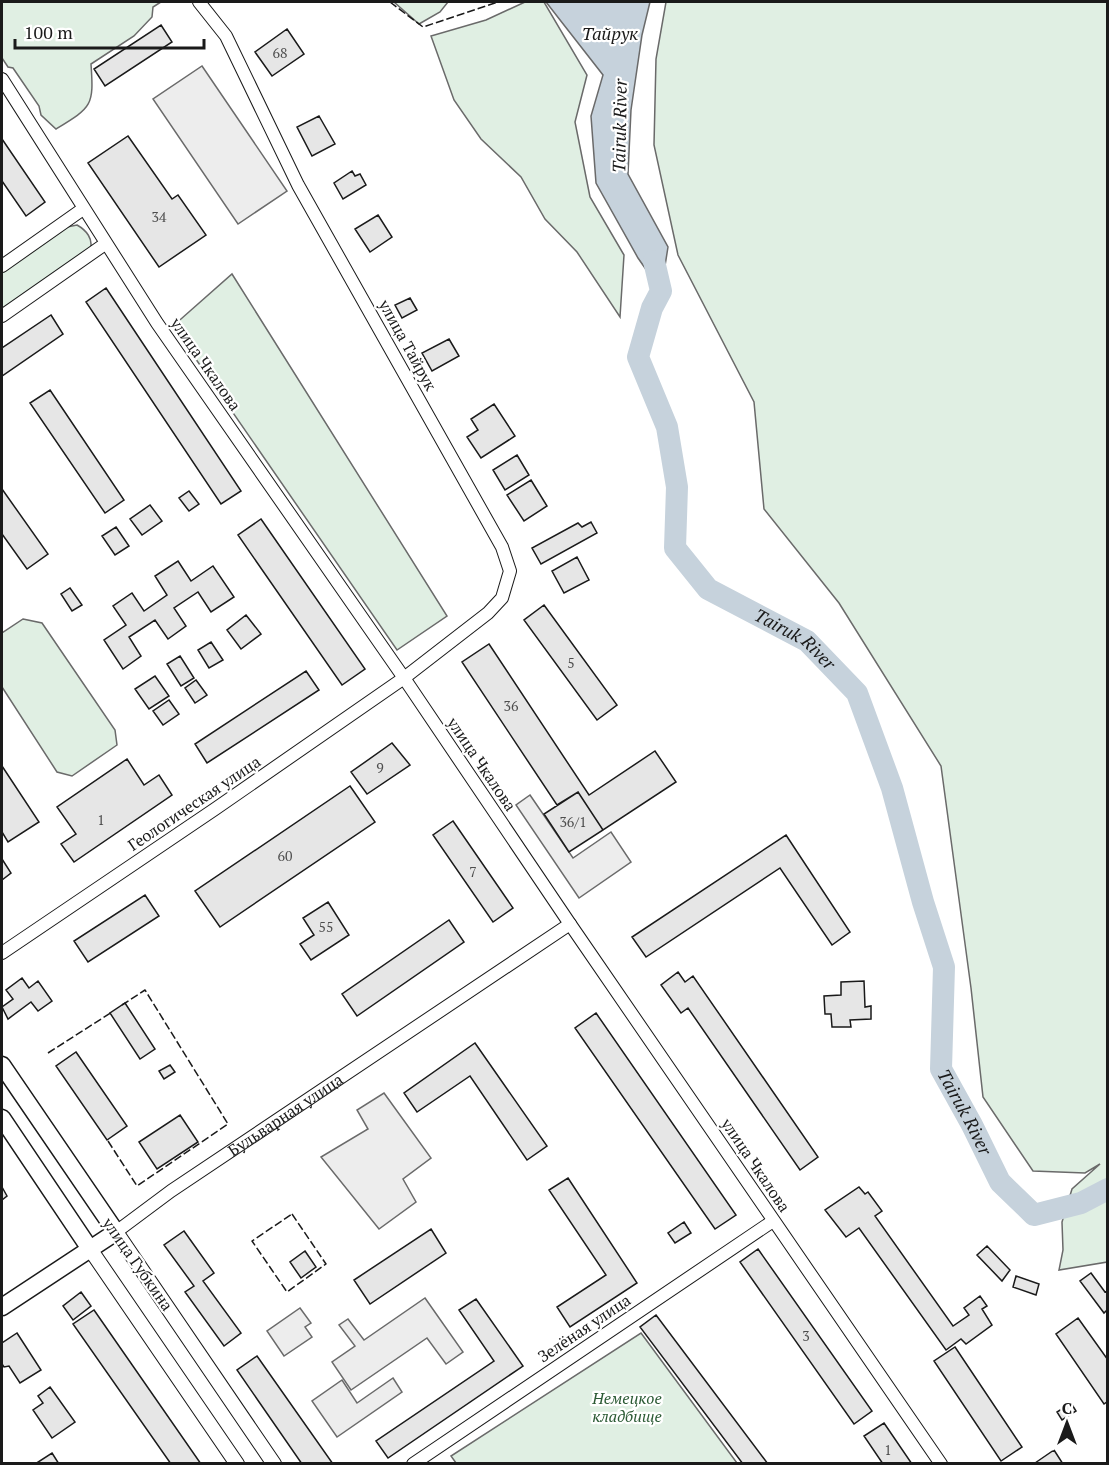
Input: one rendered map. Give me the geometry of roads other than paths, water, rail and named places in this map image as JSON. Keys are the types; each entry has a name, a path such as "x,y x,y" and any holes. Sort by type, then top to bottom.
{"main road":[{"name":"улица Губкина","path":"2,1065 116,1232"},
{"name":"улица Губкина","path":"2,1118 90,1249"},
{"name":"Бульварная улица","path":"2,1307 116,1232"}],"street":[{"name":"улица Тайрук","path":"199,2 225,36 298,185 502,547 510,571 502,598 489,613 404,678"},
{"name":"улица Чкалова","path":"2,79 105,244 164,333 404,678 940,1464"},
{"path":"2,266 83,208"},
{"path":"2,316 105,244"},
{"name":"Геологическая улица","path":"2,953 404,678"},
{"name":"Бульварная улица","path":"116,1232 171,1191 570,924"},
{"name":"Зелёная улица","path":"413,1464 773,1221"},
{"name":"улица Губкина","path":"116,1232 274,1464"},
{"name":"улица Губкина","path":"90,1249 237,1464"}],"water":[{"name":"Тайрук","path":"546,2 650,2 642,35 631,110 628,174 668,247 661,291 638,258 596,183 591,116 603,75"}],"waterway":[{"name":"Tairuk River","path":"654,261 661,291 652,308 638,357 667,427 677,487 675,548 708,589 807,641 857,693 892,788 923,902 944,967 941,1069 1000,1182 1034,1215 1081,1203 1108,1189"}],"park label":[{"name":"Немецкое кладбище","path":"627,1407"}]}
